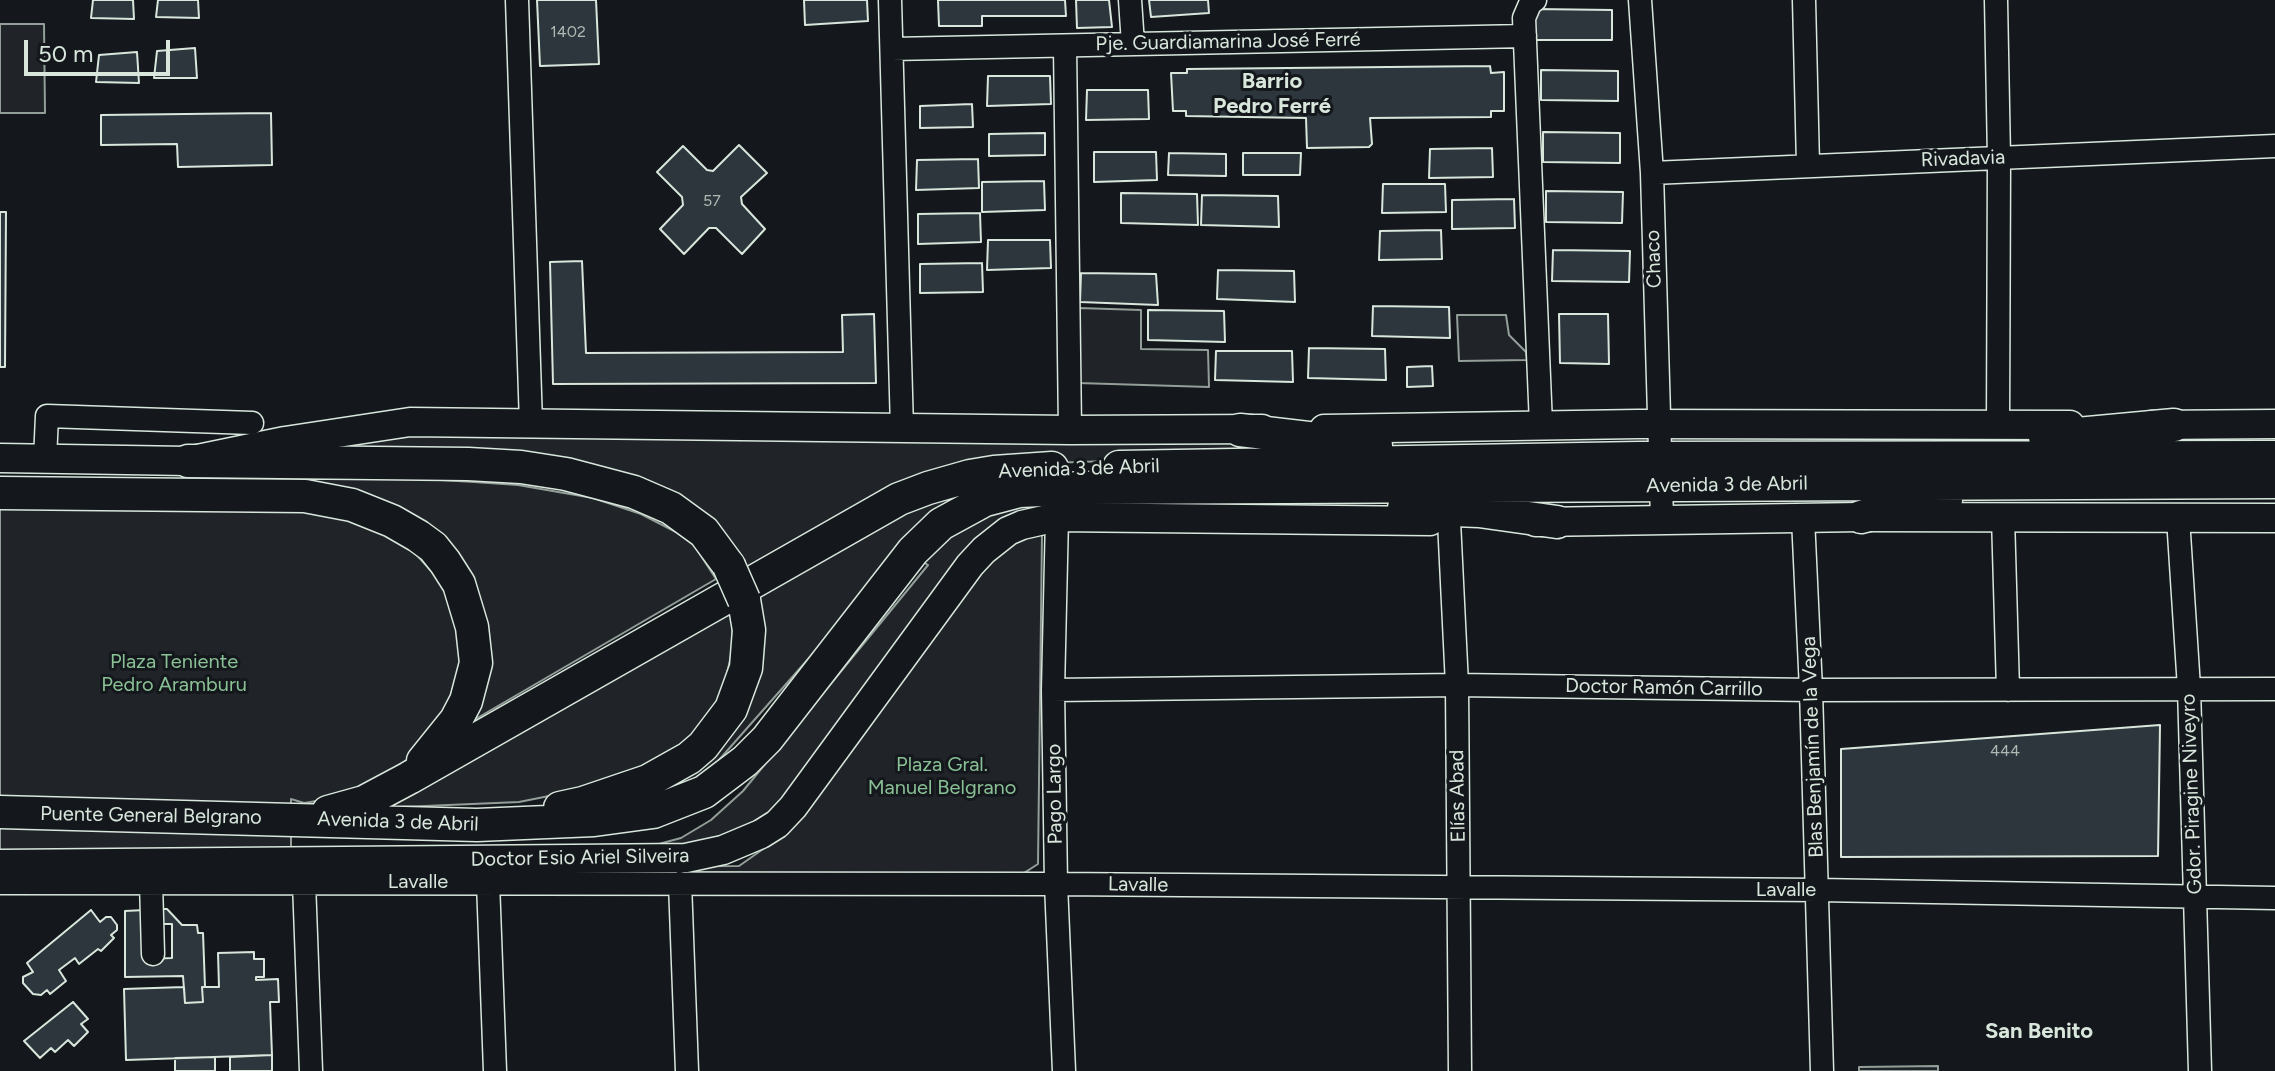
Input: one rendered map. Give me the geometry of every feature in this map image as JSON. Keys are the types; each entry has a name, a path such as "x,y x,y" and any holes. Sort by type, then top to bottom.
{"highway":[{"path":"1815,457 1919,443 2067,436 2174,425"},
{"path":"1240,430 1384,447 1542,450 1654,467"},
{"name":"Avenida 3 de Abril","path":"297,819 477,825 594,820 653,812 704,792 727,777 767,739 913,551 941,524 985,500 1019,491 1178,489 1815,457 2275,457"},
{"path":"188,461 521,467 566,474 634,492 671,508 704,532 729,566 744,600 749,630 741,688 720,726 689,758 648,781 583,803 477,825"},
{"name":"Avenida 3 de Abril","path":"297,819 364,802 899,499 950,481 994,472 1030,468 1654,467 2275,482"},
{"path":"1861,517 1926,500 2070,497 2184,481"},
{"path":"1178,489 1263,501 1479,511 1557,522"},
{"path":"0,493 305,496 352,505 392,521 418,536 445,562 459,584 472,627 476,663 466,701 456,720 409,778"},
{"name":"Puente General Belgrano","path":"0,812 297,819"}],"main road":[{"name":"Avenida 3 de Abril","path":"0,458 188,461 285,441 410,422 1070,430 1660,424 2275,424"},
{"name":"Avenida 3 de Abril","path":"1057,517 1557,522 1861,517 2275,518"},
{"name":"Doctor Esio Ariel Silveira","path":"0,864 686,858 723,850 761,834 777,824 793,807 984,550 1008,531 1057,517"}],"street":[{"path":"517,0 531,424"},
{"path":"890,0 902,429"},
{"path":"1130,0 1133,44"},
{"path":"1535,0 1524,18 1541,425"},
{"name":"Chaco","path":"1640,0 1652,173 1660,424 1654,467 1662,519"},
{"path":"1804,0 1808,165"},
{"path":"1996,0 1998,426"},
{"name":"Pje. Guardiamarina José Ferré","path":"892,49 1525,36"},
{"path":"1065,46 1070,430"},
{"name":"Rivadavia","path":"1652,173 2275,146"},
{"path":"45,459 47,416 252,423"},
{"name":"Pago Largo","path":"1057,517 1053,690 1056,884 1064,1071"},
{"path":"2003,517 2008,690"},
{"name":"Blas Benjamín de la Vega","path":"1803,518 1822,1071"},
{"name":"Gdor. Piragine Niveyro","path":"2178,518 2189,688 2200,1071"},
{"name":"Elías Abad","path":"1449,521 1457,685 1460,1071"},
{"name":"Doctor Ramón Carrillo","path":"1053,690 1457,685 1811,690 2275,689"},
{"path":"151,882 153,954"},
{"path":"304,882 311,1071"},
{"path":"488,882 495,1071"},
{"name":"Lavalle","path":"0,883 1056,884 1818,890 2275,898"},
{"path":"680,883 687,1071"}],"green space":[{"path":"0,24 44,24 45,113 0,113"},
{"path":"1079,308 1141,310 1141,349 1208,350 1209,387 1078,383"},
{"path":"1457,315 1506,315 1509,335 1526,352 1527,360 1459,361"},
{"path":"378,434 1289,443 1384,452 1018,464 748,580 674,494 301,452"},
{"path":"188,475 391,477 518,485 593,498 641,514 676,532 694,545 716,579 467,724 477,706 444,544 189,481"},
{"path":"990,480 901,554 711,769 686,786 622,801 702,758 753,591 890,511"},
{"path":"1182,501 1278,510 1010,523 776,814 720,847 629,852 681,838 711,820 743,791 928,565 920,560 942,537 1001,506"},
{"name":"Plaza Teniente Pedro Aramburu","path":"0,503 346,511 414,552 442,583 458,633 460,663 446,712 411,757 376,780 329,799 304,803 291,799 291,851 0,851"},
{"name":"Plaza Gral. Manuel Belgrano","path":"1042,534 1038,864 1024,873 0,877 0,869 739,866 766,847 994,547"},
{"path":"732,611 733,647 722,695 686,743 660,760 574,791 519,802 378,808"},
{"path":"1938,1066 1938,1071 1859,1071 1859,1067"}],"building":[{"path":"93,0 133,0 134,19 91,18"},
{"path":"158,0 198,0 199,18 156,17"},
{"path":"537,0 596,0 599,64 540,66"},
{"path":"804,0 867,0 868,21 805,25"},
{"path":"938,0 1065,0 1066,16 982,16 982,26 939,26"},
{"path":"1076,0 1109,0 1112,27 1077,28"},
{"path":"1149,0 1208,0 1209,13 1151,17"},
{"path":"1535,9 1612,10 1612,40 1535,40"},
{"path":"195,48 197,78 154,78 157,51"},
{"path":"137,52 139,83 96,82 99,55"},
{"path":"1490,66 1491,73 1504,72 1504,111 1491,111 1491,117 1370,118 1372,144 1369,147 1307,148 1306,118 1186,116 1186,111 1173,111 1171,73 1187,73 1187,69"},
{"path":"1541,70 1618,71 1618,101 1541,100"},
{"path":"988,76 1050,76 1051,104 987,106"},
{"path":"1087,90 1148,90 1149,119 1086,120"},
{"path":"972,104 973,127 920,128 920,106"},
{"path":"271,113 272,165 178,167 177,144 101,145 101,115"},
{"path":"1543,132 1620,133 1620,163 1543,162"},
{"path":"1045,133 1045,155 989,156 989,134"},
{"path":"739,145 767,173 741,197 742,204 765,229 742,254 716,228 709,228 684,254 660,229 683,205 682,197 657,172 683,146 707,170 713,171"},
{"path":"1492,148 1493,177 1429,178 1430,149"},
{"path":"1094,152 1156,152 1157,180 1094,182"},
{"path":"1169,153 1226,154 1226,176 1168,175"},
{"path":"1243,153 1301,153 1300,175 1243,175"},
{"path":"978,159 979,188 916,190 917,160"},
{"path":"1044,181 1045,210 982,212 982,182"},
{"path":"1383,184 1445,184 1446,212 1382,213"},
{"path":"1546,191 1623,192 1622,223 1546,222"},
{"path":"1121,193 1197,194 1198,225 1121,223"},
{"path":"1202,195 1278,196 1279,227 1201,225"},
{"path":"1514,199 1515,228 1452,229 1452,200"},
{"path":"0,212 6,212 5,367 0,367"},
{"path":"980,213 981,242 918,244 918,214"},
{"path":"1441,230 1442,259 1379,260 1380,231"},
{"path":"988,240 1050,240 1051,268 987,270"},
{"path":"1553,250 1630,251 1629,282 1552,281"},
{"path":"582,261 586,353 843,352 842,315 874,314 876,383 553,384 550,262"},
{"path":"982,263 983,292 920,293 920,264"},
{"path":"1218,270 1294,271 1295,302 1217,299"},
{"path":"1081,273 1156,274 1158,305 1080,302"},
{"path":"1373,306 1449,307 1450,338 1372,336"},
{"path":"1148,310 1224,311 1225,342 1148,340"},
{"path":"1559,314 1608,314 1609,364 1560,363"},
{"path":"1309,348 1385,349 1386,380 1308,378"},
{"path":"1216,351 1292,351 1293,382 1215,380"},
{"path":"1432,366 1433,386 1407,387 1407,367"},
{"path":"2160,725 2158,856 1841,857 1841,749"},
{"path":"154,909 167,909 182,925 197,925 198,933 203,933 203,1002 185,1003 183,976 125,977 125,911 145,910 146,959 172,958 172,924 155,924"},
{"path":"91,910 100,922 111,917 117,925 117,930 111,935 114,938 101,951 98,949 79,964 75,958 59,970 66,981 50,994 47,990 41,995 33,994 23,983 23,977 33,972 27,963"},
{"path":"254,952 254,959 264,959 264,977 256,977 256,980 278,979 279,1002 270,1002 272,1055 126,1060 124,989 184,987 185,1003 203,1002 202,987 219,987 218,953"},
{"path":"73,1002 88,1019 81,1024 88,1032 74,1046 68,1040 55,1052 51,1048 40,1058 24,1041"},
{"path":"272,1055 272,1071 230,1071 230,1057"},
{"path":"215,1057 215,1071 175,1071 175,1058"}],"district":[{"name":"Barrio Pedro Ferré","path":"1272,94"},
{"name":"San Benito","path":"2039,1032"}]}
